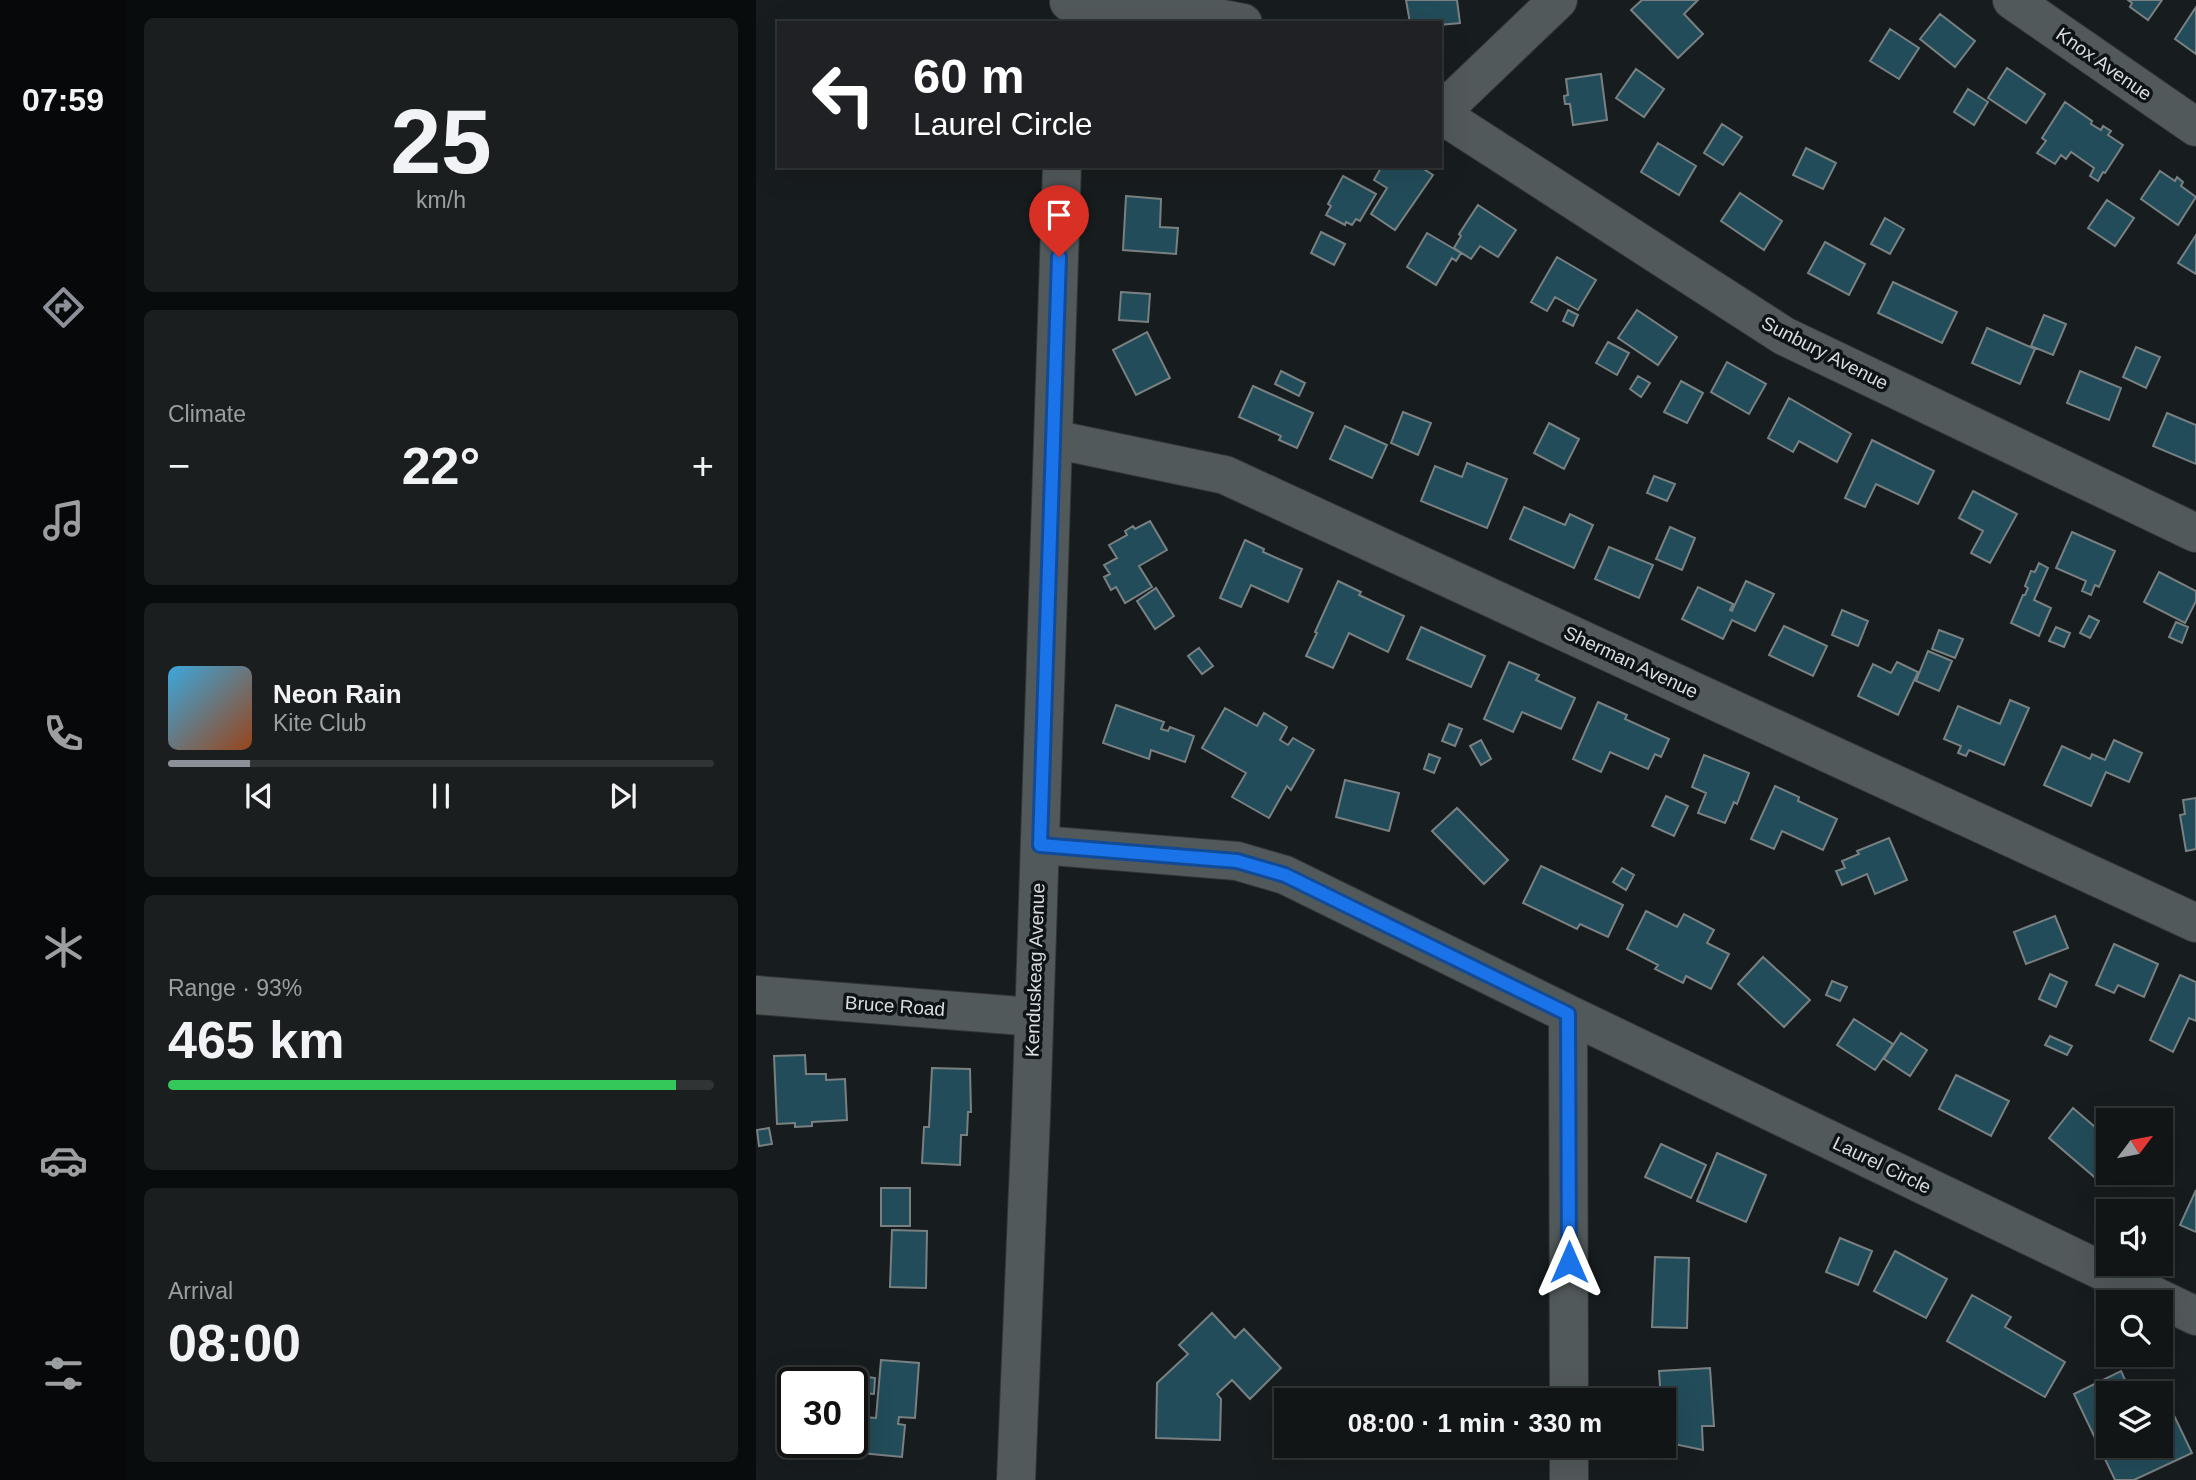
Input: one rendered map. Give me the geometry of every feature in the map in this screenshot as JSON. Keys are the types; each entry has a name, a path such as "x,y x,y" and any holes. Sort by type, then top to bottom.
{"street":[{"path":"1442,112 1558,0"},
{"name":"Knox Avenue","path":"2012,0 2196,127"},
{"path":"1069,8 1197,14 1233,21"},
{"name":"Sunbury Avenue","path":"1442,115 1784,336 2196,533"},
{"name":"Kenduskeag Avenue","path":"1016,1480 1062,168"},
{"name":"Sherman Avenue","path":"1053,439 1225,475 2196,923"},
{"name":"Laurel Circle","path":"1040,845 1237,861 1285,875 2196,1316"},
{"name":"Bruce Road","path":"756,995 1034,1017"},
{"path":"1568,1014 1569,1388"},
{"path":"1569,1458 1569,1480"}],"building":[{"path":"1406,0 1457,0 1460,23 1442,25 1442,21 1410,21"},
{"path":"1642,0 1698,0 1684,14 1703,34 1678,58 1631,10"},
{"path":"2128,0 2162,0 2148,20 2130,7 2132,3"},
{"path":"2196,7 2196,54 2175,39"},
{"path":"1940,14 1975,41 1955,67 1920,39"},
{"path":"1890,29 1919,48 1899,79 1870,61"},
{"path":"2007,68 2045,94 2026,123 1988,98"},
{"path":"1636,69 1664,89 1644,117 1616,98"},
{"path":"1601,74 1607,120 1573,125 1570,104 1565,104 1564,96 1568,95 1566,79"},
{"path":"1968,89 1988,102 1974,125 1954,112"},
{"path":"2065,102 2092,121 2091,124 2101,130 2103,126 2111,131 2108,135 2123,145 2098,181 2090,176 2094,168 2071,152 2066,159 2061,155 2055,164 2037,153 2046,141 2042,138"},
{"path":"1722,124 1742,137 1723,165 1704,153"},
{"path":"1658,143 1696,166 1679,195 1641,172"},
{"path":"1806,148 1836,163 1823,189 1793,175"},
{"path":"1381,168 1422,168 1433,175 1395,230 1371,214 1387,188 1374,180"},
{"path":"2160,171 2175,181 2177,177 2183,182 2181,186 2196,197 2178,225 2141,199"},
{"path":"1343,176 1376,194 1360,221 1356,219 1352,225 1346,222 1345,225 1326,215 1331,206 1328,204"},
{"path":"1740,193 1782,221 1764,250 1721,221"},
{"path":"1126,196 1161,199 1160,227 1178,228 1176,254 1123,250"},
{"path":"2107,200 2134,218 2115,246 2088,228"},
{"path":"1478,205 1516,230 1498,257 1480,246 1471,259 1454,248 1461,236 1459,234"},
{"path":"1885,218 1904,229 1890,254 1871,244"},
{"path":"1321,232 1345,244 1334,265 1311,253"},
{"path":"1427,233 1461,253 1456,261 1452,258 1436,285 1407,267"},
{"path":"2196,235 2196,274 2178,263"},
{"path":"1825,242 1865,264 1849,295 1808,273"},
{"path":"1557,257 1596,280 1578,310 1555,297 1547,311 1531,302"},
{"path":"1893,282 1957,312 1942,343 1878,313"},
{"path":"1121,292 1150,294 1148,322 1119,320"},
{"path":"1568,310 1578,315 1573,326 1563,321"},
{"path":"1637,310 1677,337 1658,365 1618,338"},
{"path":"2044,315 2066,324 2053,355 2031,346"},
{"path":"1987,328 2035,349 2020,384 1972,363"},
{"path":"1147,332 1170,378 1136,395 1113,350"},
{"path":"1608,342 1629,353 1617,375 1596,363"},
{"path":"2136,347 2160,357 2146,388 2123,377"},
{"path":"1727,362 1766,384 1749,414 1711,392"},
{"path":"1281,371 1305,383 1299,396 1275,384"},
{"path":"2080,371 2121,388 2109,420 2067,403"},
{"path":"1638,376 1650,383 1641,397 1630,389"},
{"path":"1681,381 1703,393 1687,423 1664,412"},
{"path":"1253,386 1313,413 1297,448 1279,440 1281,436 1239,417"},
{"path":"1789,398 1851,434 1837,462 1799,441 1793,452 1768,438"},
{"path":"1403,412 1431,423 1418,455 1391,443"},
{"path":"2167,413 2196,425 2196,464 2153,446"},
{"path":"1549,423 1579,439 1564,469 1534,453"},
{"path":"1345,426 1387,445 1372,478 1330,459"},
{"path":"1872,440 1934,471 1918,504 1876,484 1865,507 1845,498"},
{"path":"1467,463 1507,479 1487,528 1421,501 1435,466 1462,477"},
{"path":"1654,476 1675,484 1667,501 1647,493"},
{"path":"1973,491 2017,514 1990,563 1971,553 1983,531 1959,518"},
{"path":"1524,507 1565,525 1570,514 1593,525 1574,568 1510,539"},
{"path":"1150,521 1167,550 1139,566 1152,587 1125,603 1116,587 1111,590 1104,577 1110,574 1104,565 1117,558 1109,545 1127,535 1125,531 1133,526 1135,529"},
{"path":"1670,527 1695,538 1682,570 1656,559"},
{"path":"2072,532 2115,551 2099,587 2095,585 2091,595 2082,591 2086,581 2056,568"},
{"path":"1245,540 1264,549 1263,552 1302,569 1288,602 1251,585 1241,607 1220,598"},
{"path":"1609,547 1653,565 1639,598 1595,579"},
{"path":"2039,563 2048,568 2034,600 2051,608 2039,636 2011,623 2028,588 2025,586 2031,571 2035,572"},
{"path":"2159,572 2196,591 2196,601 2185,623 2144,602"},
{"path":"1338,581 1361,592 1359,595 1404,616 1388,652 1349,633 1333,668 1306,656"},
{"path":"1746,581 1774,594 1755,631 1732,620 1723,639 1682,619 1698,587 1733,604 1730,610 1732,611"},
{"path":"1156,588 1174,616 1155,629 1137,601"},
{"path":"1842,610 1868,621 1858,646 1832,635"},
{"path":"2089,616 2099,621 2090,638 2080,633"},
{"path":"2176,622 2188,627 2182,643 2169,637"},
{"path":"1784,626 1827,646 1813,676 1769,655"},
{"path":"1421,627 1485,656 1471,687 1407,659"},
{"path":"2056,627 2070,633 2064,647 2049,641"},
{"path":"1939,630 1963,639 1955,658 1932,649"},
{"path":"1199,648 1213,666 1202,674 1188,656"},
{"path":"1928,651 1952,661 1939,691 1916,681"},
{"path":"1509,662 1539,675 1536,680 1575,698 1561,729 1522,712 1513,732 1484,719"},
{"path":"1897,662 1918,672 1898,715 1858,696 1873,664 1891,673"},
{"path":"2010,700 2029,708 2004,765 1969,750 1966,756 1958,753 1961,746 1944,739 1958,706 2000,724"},
{"path":"1598,702 1627,715 1625,719 1669,739 1661,757 1655,754 1648,769 1610,752 1601,772 1573,759"},
{"path":"1116,705 1164,722 1161,729 1168,731 1170,727 1194,736 1185,762 1151,750 1149,759 1103,743"},
{"path":"1225,708 1257,726 1264,713 1287,727 1280,740 1288,745 1293,738 1314,750 1291,790 1287,786 1269,818 1232,797 1246,773 1202,748"},
{"path":"1449,724 1462,729 1455,746 1442,741"},
{"path":"1481,740 1491,759 1481,765 1470,746"},
{"path":"2114,740 2142,753 2129,782 2106,772 2091,806 2044,785 2062,746 2090,759 2092,754 2105,760"},
{"path":"1429,754 1440,758 1434,773 1424,769"},
{"path":"1704,755 1749,773 1737,804 1734,802 1725,823 1698,813 1706,793 1692,787"},
{"path":"1345,780 1399,793 1389,831 1336,817"},
{"path":"1775,786 1799,797 1798,801 1837,819 1823,850 1782,831 1774,849 1751,839"},
{"path":"1666,796 1688,806 1674,836 1652,826"},
{"path":"2196,798 2196,849 2186,851 2180,815 2185,814 2183,800"},
{"path":"1457,808 1508,860 1484,884 1432,831"},
{"path":"1889,838 1907,880 1875,894 1867,874 1842,885 1836,871 1845,868 1842,861 1859,854 1857,851"},
{"path":"1541,866 1623,905 1608,937 1580,924 1577,929 1523,903"},
{"path":"1622,868 1634,875 1626,890 1613,882"},
{"path":"1646,911 1677,927 1684,914 1714,930 1707,943 1729,954 1711,989 1686,976 1683,983 1655,969 1658,965 1627,949"},
{"path":"2055,916 2068,948 2026,964 2014,932"},
{"path":"2114,944 2158,964 2144,997 2118,985 2114,993 2096,985"},
{"path":"1763,957 1810,1000 1784,1027 1738,984"},
{"path":"2050,974 2067,982 2056,1007 2039,999"},
{"path":"2180,975 2196,982 2196,1021 2189,1018 2173,1052 2150,1040"},
{"path":"1832,981 1847,987 1840,1001 1826,995"},
{"path":"1854,1019 1893,1044 1875,1070 1837,1045"},
{"path":"1901,1033 1927,1050 1910,1076 1884,1059"},
{"path":"2050,1036 2072,1046 2067,1055 2045,1045"},
{"path":"805,1055 806,1074 826,1074 826,1080 845,1079 847,1120 812,1122 812,1126 795,1127 795,1123 777,1124 774,1056"},
{"path":"932,1068 970,1069 971,1112 968,1112 967,1135 961,1135 960,1165 922,1163 924,1127 929,1127"},
{"path":"1956,1075 2009,1101 1991,1136 1939,1109"},
{"path":"2073,1108 2096,1128 2096,1178 2049,1138"},
{"path":"769,1128 772,1144 759,1146 757,1130"},
{"path":"1661,1144 1706,1165 1691,1198 1645,1177"},
{"path":"1717,1153 1766,1175 1746,1222 1697,1201"},
{"path":"881,1188 910,1188 910,1226 881,1226"},
{"path":"2196,1190 2196,1232 2180,1225"},
{"path":"892,1230 927,1231 926,1288 890,1287"},
{"path":"1840,1238 1872,1251 1858,1285 1826,1272"},
{"path":"1895,1251 1947,1279 1926,1318 1874,1291"},
{"path":"1655,1257 1689,1258 1687,1328 1652,1327"},
{"path":"1972,1295 2011,1317 2005,1327 2065,1362 2045,1397 1947,1341"},
{"path":"1212,1313 1235,1338 1244,1329 1281,1368 1250,1399 1232,1380 1217,1394 1221,1399 1220,1440 1156,1438 1157,1383 1188,1354 1179,1345"},
{"path":"881,1360 919,1363 915,1418 899,1417 898,1424 905,1425 902,1457 868,1454 868,1417 876,1418"},
{"path":"1710,1368 1714,1426 1702,1426 1703,1450 1676,1444 1676,1388 1660,1388 1659,1371"},
{"path":"2121,1371 2126,1381 2101,1381"},
{"path":"868,1377 875,1378 874,1394 868,1394"},
{"path":"2096,1383 2096,1440 2074,1394"},
{"path":"2173,1413 2192,1453 2134,1480 2115,1480 2105,1458 2173,1458"}],"route":[{"path":"1059,257 1040,845 1237,861 1285,875 1568,1014 1569,1262"}]}
